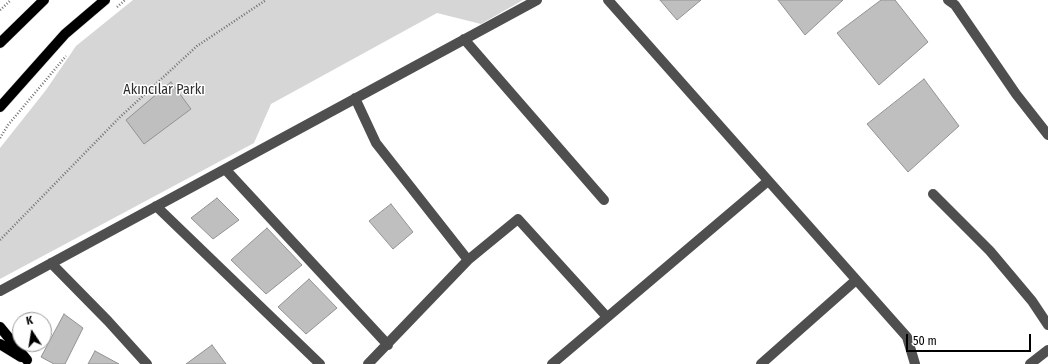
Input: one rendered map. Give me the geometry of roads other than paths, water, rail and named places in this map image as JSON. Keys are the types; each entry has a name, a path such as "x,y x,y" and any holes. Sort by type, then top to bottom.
{"main road":[{"path":"0,43 44,0"},
{"path":"0,107 64,34 105,0"},
{"path":"0,113 7,99"},
{"path":"0,327 30,362"},
{"path":"0,344 30,362"}],"street":[{"path":"0,291 537,0"},
{"path":"608,0 907,337 915,364"},
{"path":"948,0 955,5 1016,94 1048,135"},
{"path":"464,39 604,200"},
{"path":"355,98 376,142 468,260"},
{"path":"225,169 388,345"},
{"path":"552,364 768,181"},
{"path":"933,194 990,251 1032,301 1048,325"},
{"path":"156,206 320,364"},
{"path":"368,364 388,345 468,260 518,219 607,317"},
{"path":"51,263 108,321 147,364"},
{"path":"761,364 856,280"},
{"path":"1030,364 1048,350"}],"park label":[{"name":"Akıncılar Parkı","path":"164,90"}]}
